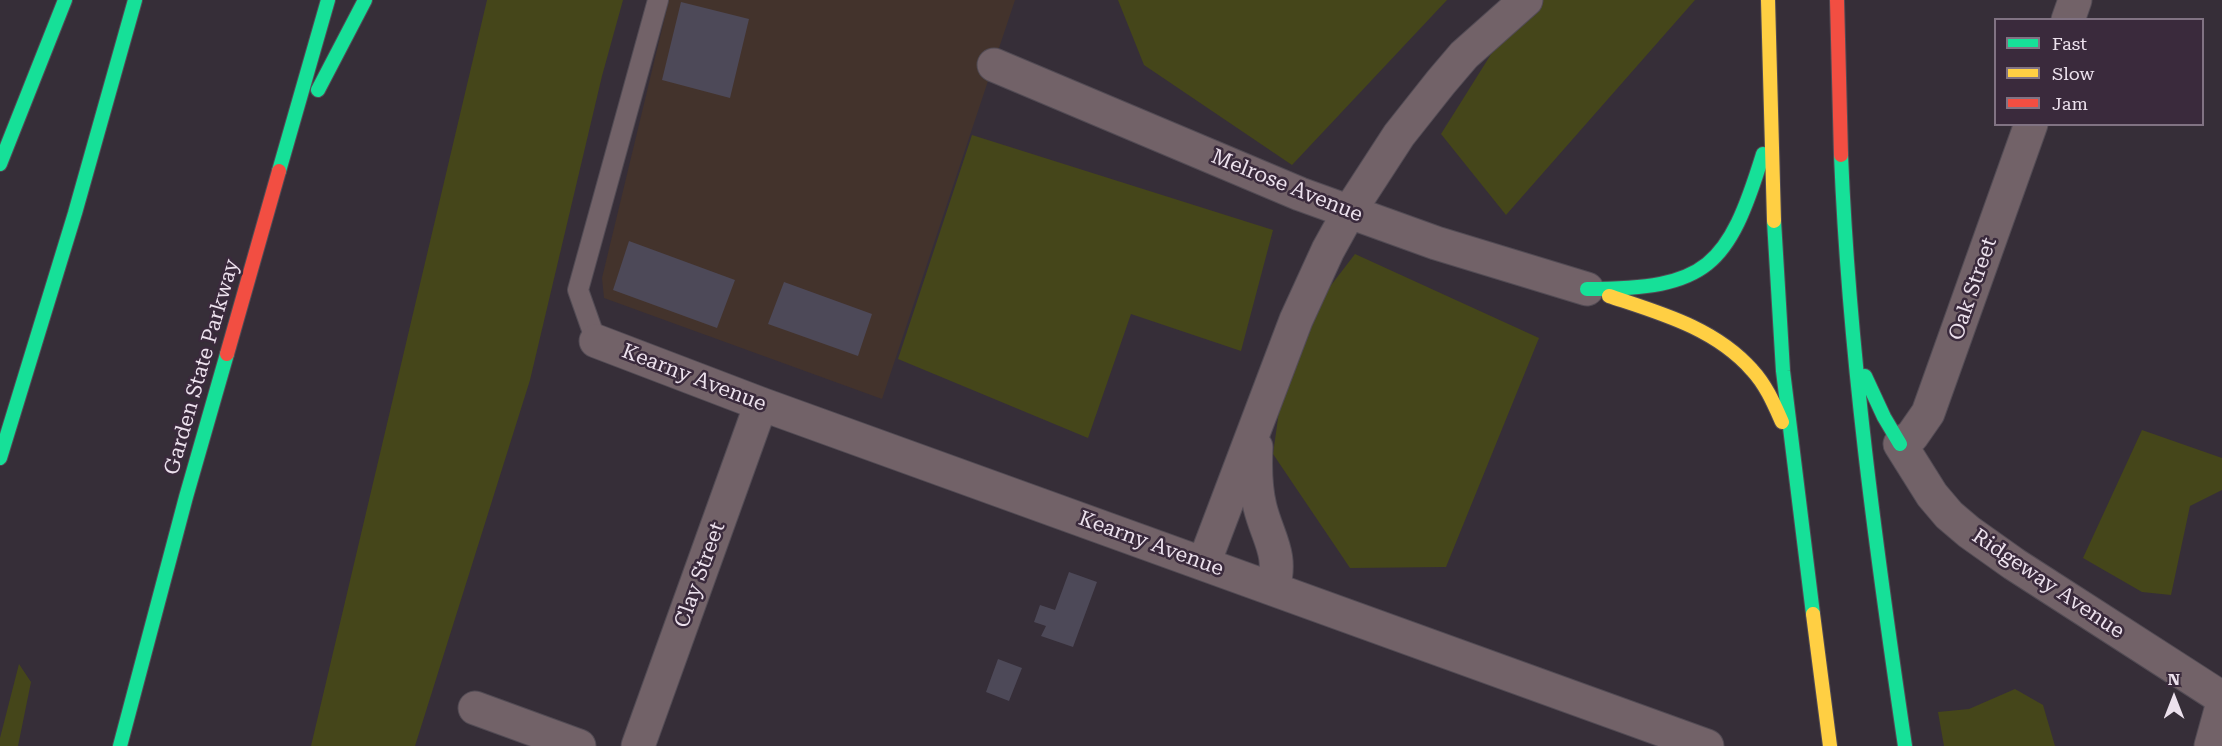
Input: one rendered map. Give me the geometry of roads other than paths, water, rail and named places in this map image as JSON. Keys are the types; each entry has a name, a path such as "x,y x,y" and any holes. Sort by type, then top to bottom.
{"highway":[{"path":"0,164 65,0"},
{"path":"0,458 75,213 135,0"},
{"name":"Garden State Parkway","path":"120,746 186,497 328,0"},
{"path":"285,153 365,0"},
{"path":"1768,0 1775,253 1792,450 1828,730"},
{"path":"1837,0 1840,151 1852,338 1877,557 1905,746"},
{"path":"1587,289 1622,290 1665,285 1697,273 1710,264 1723,252 1745,212 1771,127"},
{"path":"1587,289 1682,322 1731,347 1760,378 1779,415 1792,450"},
{"path":"1852,338 1870,390 1900,444"}],"street":[{"path":"1204,563 1310,287 1349,212 1399,135 1441,82 1464,55 1526,0"},
{"path":"2069,18 2075,0"},
{"name":"Melrose Avenue","path":"994,64 1289,189 1349,212 1436,243 1587,289"},
{"name":"Oak Street","path":"1900,444 1912,436 1928,413 2030,126"},
{"name":"Kearny Avenue","path":"596,341 761,404 1707,746"},
{"name":"Clay Street","path":"638,746 761,404"},
{"path":"1258,423 1256,488 1277,560 1277,573 1273,588"},
{"name":"Ridgeway Avenue","path":"1900,444 1932,495 1949,515 1969,532 2014,564 2222,698"},
{"path":"2211,746 2222,706"},
{"path":"475,708 579,746"},
{"path":"1814,746 1828,730"}],"lane":[{"path":"596,341 578,290 658,0"}]}
